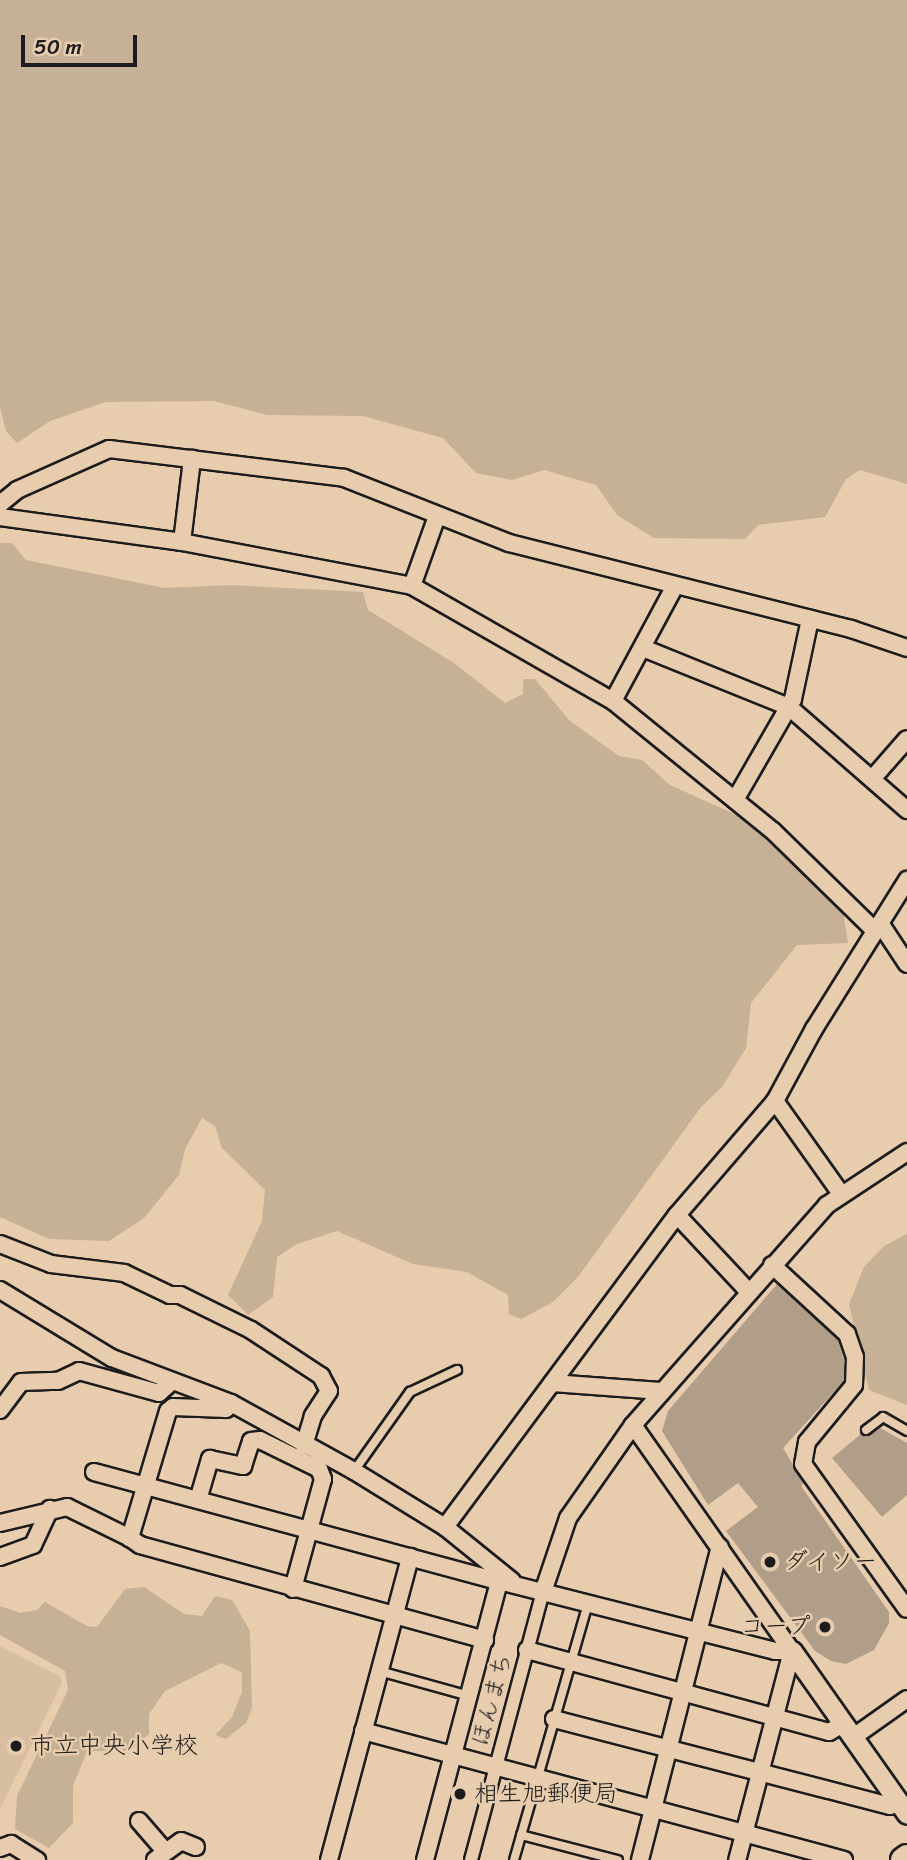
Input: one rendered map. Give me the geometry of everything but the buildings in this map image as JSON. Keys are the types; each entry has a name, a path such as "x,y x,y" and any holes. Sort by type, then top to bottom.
{"street":[{"path":"0,504 17,490 109,449 344,478 509,543 810,619 907,648"},
{"path":"182,542 192,459"},
{"path":"412,586 438,516"},
{"path":"0,517 182,542 412,586 613,701 735,800 820,874 878,927 907,964"},
{"path":"613,701 675,586"},
{"path":"735,800 789,707 810,619"},
{"path":"643,648 789,707 907,810"},
{"path":"872,779 907,739"},
{"path":"445,1527 677,1215 775,1101 907,880"},
{"path":"775,1101 841,1194"},
{"path":"543,1592 568,1518 633,1424 660,1391 772,1265 841,1194 907,1152"},
{"path":"677,1215 749,1292"},
{"path":"0,1244 51,1264 124,1273 170,1295 180,1295 251,1330 321,1376 329,1391 313,1416 304,1446"},
{"path":"772,1265 839,1325 850,1341 854,1385 807,1442 803,1464 907,1609"},
{"path":"0,1290 112,1358 170,1383 231,1403 304,1446 354,1471 445,1527 506,1581"},
{"path":"0,1410 21,1382 58,1381 69,1373 159,1393 170,1383"},
{"path":"552,1383 660,1391"},
{"path":"130,1538 168,1411 173,1407 226,1409 231,1403"},
{"path":"633,1424 903,1808"},
{"path":"198,1500 210,1459 243,1465 251,1441 260,1440 319,1469 323,1479 293,1589"},
{"path":"94,1472 543,1592 775,1651 792,1651"},
{"path":"0,1522 67,1507 140,1545 394,1618 485,1640"},
{"path":"0,1557 33,1545 50,1509"},
{"path":"639,1860 701,1632 720,1547"},
{"path":"329,1860 410,1557"},
{"path":"425,1860 485,1640 506,1581"},
{"name":"ほんまち","path":"471,1860 543,1592"},
{"path":"527,1650 829,1732 847,1731 907,1699"},
{"path":"737,1860 792,1651"},
{"path":"554,1719 903,1808"},
{"path":"363,1731 844,1860"},
{"path":"139,1821 160,1855 181,1841 196,1846"},
{"path":"0,1849 11,1844 37,1860"}],"lane":[{"path":"354,1471 410,1392 457,1370"},
{"path":"866,1430 883,1417 907,1431"},
{"path":"514,1860 588,1603"},
{"path":"379,1671 470,1696"},
{"path":"521,1835 618,1860"}],"shaded area":[{"path":"0,0 907,0 907,484 860,470 846,479 825,517 758,525 745,539 654,538 617,515 596,485 544,470 512,480 476,473 443,438 363,416 267,415 214,401 106,402 50,421 17,443 6,431 0,407"},
{"path":"0,543 12,543 26,560 164,588 232,585 363,592 368,610 454,663 505,703 523,694 523,679 535,679 570,721 619,756 642,760 670,785 743,818 843,911 848,943 797,945 751,1003 746,1048 722,1087 701,1107 578,1277 553,1302 521,1319 509,1314 508,1295 467,1272 413,1264 337,1231 297,1244 277,1257 273,1297 248,1315 228,1295 262,1221 265,1190 222,1148 215,1126 202,1118 185,1149 179,1175 144,1218 109,1241 49,1239 0,1217"},
{"path":"907,1234 907,1405 869,1390 849,1304 864,1267 884,1246"},
{"path":"144,1587 184,1614 202,1616 215,1596 232,1600 250,1631 252,1708 246,1723 226,1739 215,1735 232,1717 242,1692 242,1672 221,1663 165,1691 149,1714 149,1734 130,1751 87,1751 73,1786 73,1823 49,1848 15,1829 17,1796 68,1690 65,1671 0,1635 0,1606 20,1613 37,1610 45,1602 87,1626 97,1627 125,1589"},
{"name":"市立中央小学校","path":"0,1646 60,1676 62,1683 0,1809"}],"place":[{"name":"ダイソー","path":"770,1562"},
{"name":"コープ","path":"825,1627"},
{"name":"市立中央小学校","path":"16,1746"},
{"name":"相生旭郵便局","path":"460,1794"}]}
